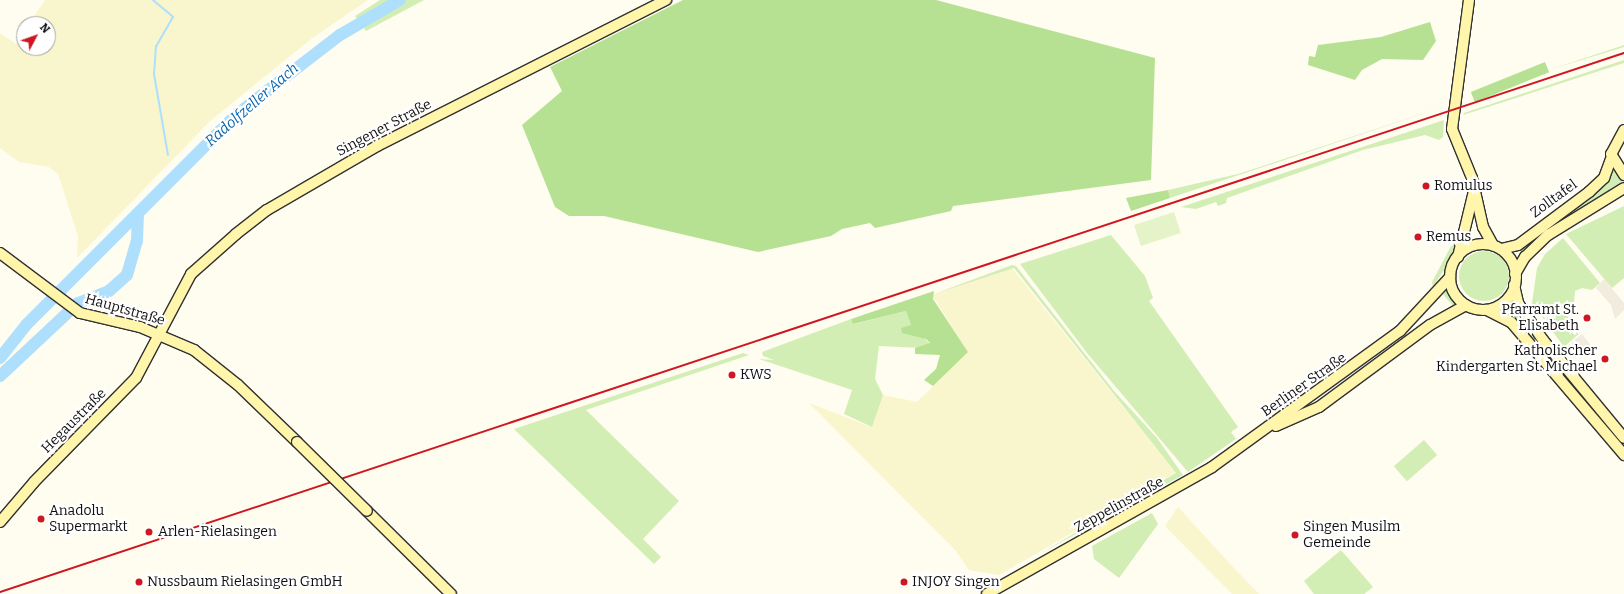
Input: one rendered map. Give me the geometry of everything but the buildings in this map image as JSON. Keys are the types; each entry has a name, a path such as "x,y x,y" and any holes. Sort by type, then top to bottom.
{"street":[{"name":"Singener Straße","path":"161,334 191,274 267,210 398,135 666,0"},
{"path":"1470,0 1452,130 1474,190 1483,227 1497,247 1511,260 1515,274 1514,285 1518,303 1543,340 1624,438"},
{"name":"Zolltafel","path":"1497,247 1518,245 1589,192 1604,178 1611,159 1613,144 1624,130"},
{"path":"1611,159 1624,175"},
{"name":"Zolltafel","path":"1515,274 1525,257 1548,235 1624,188"},
{"path":"1474,190 1458,257 1450,277 1454,293 1466,305 1487,310 1511,322 1624,455"},
{"path":"1458,257 1477,246 1497,247"},
{"name":"Hauptstraße","path":"0,253 44,287 88,316 161,334 206,358 297,442 451,594"},
{"name":"Berliner Straße","path":"1261,432 1400,331 1450,277"},
{"path":"1487,310 1504,302 1514,285"},
{"name":"Berliner Straße","path":"1261,432 1319,407 1430,325 1466,305"},
{"name":"Hegaustraße","path":"0,522 34,482 136,378 161,334"},
{"name":"Zeppelinstraße","path":"987,594 1184,484 1261,432"}],"shaded area":[{"path":"45,0 368,0 311,39 210,121 77,258 78,236 58,174 49,167 19,162 0,148 0,33 16,44 16,56 56,56 56,16 34,16"},
{"path":"1011,267 1176,473 999,575 969,570 956,551 809,403 871,427 883,395 917,402 968,352 932,295"},
{"path":"1604,279 1624,303 1624,310 1615,319 1611,305 1596,288"},
{"path":"1582,334 1591,345 1574,359 1565,348"},
{"path":"1178,507 1259,594 1232,594 1165,526"}],"green space":[{"path":"380,0 424,0 366,31 355,16"},
{"path":"683,0 936,0 1155,58 1151,180 953,206 951,211 875,228 870,223 842,229 831,236 758,252 604,216 569,216 555,207 522,125 562,91 550,67"},
{"path":"1430,22 1436,41 1423,60 1382,59 1362,70 1355,80 1308,65 1309,56 1315,57 1318,45 1381,37"},
{"path":"1624,45 1624,47 1549,70"},
{"path":"1624,60 1624,63 1463,115 1464,113"},
{"path":"1545,62 1549,72 1475,102 1471,92"},
{"path":"1446,106 1170,198 1168,190 1238,174"},
{"path":"1444,120 1443,137 1439,140 1425,135 1363,150 1227,198 1226,203 1218,206 1216,202 1196,209 1181,207"},
{"path":"1613,167 1624,185 1563,220 1523,254 1519,248"},
{"path":"1168,190 1170,198 1131,211 1126,198"},
{"path":"1624,206 1624,278 1612,288 1566,234"},
{"path":"1174,212 1181,233 1141,246 1134,225"},
{"path":"1459,231 1453,256 1433,287 1432,282"},
{"path":"1111,235 1145,276 1153,298 1149,301 1238,427 1231,432 1236,439 1188,472 1087,353 1020,264"},
{"path":"1563,238 1600,283 1592,290 1582,288 1575,291 1574,303 1564,312 1581,332 1564,347 1532,303 1537,268 1545,254"},
{"path":"1479,251 1489,251 1502,258 1509,271 1509,281 1502,294 1489,301 1479,301 1470,297 1463,290 1459,281 1459,271 1463,262 1470,255"},
{"path":"1012,265 1016,266 1114,391 1157,438 1183,475 1038,555 1176,473 1014,268 934,294"},
{"path":"1448,284 1452,295 1460,305 1453,306 1441,292"},
{"path":"934,291 933,299 968,352 933,386 924,380 936,369 940,355 915,354 915,348 930,343 926,339 902,333 901,328 911,325 906,311 853,324 851,319"},
{"path":"1517,309 1562,369 1559,371 1509,315"},
{"path":"906,311 911,325 930,344 922,348 879,346 875,379 883,395 872,427 844,414 852,390 759,359 774,360 763,356 762,352 851,319 854,324"},
{"path":"743,353 749,355 586,410 679,501 643,539 661,557 654,564 514,429"},
{"path":"1424,440 1437,455 1407,481 1394,466"},
{"path":"1152,513 1158,524 1119,578 1094,559 1092,546"},
{"path":"1341,550 1373,587 1364,594 1314,594 1304,581"}],"waterway":[{"path":"153,0 173,17 156,46 154,74 168,155"},
{"name":"Radolfzeller Aach","path":"0,358 27,324 236,115 340,35 400,0"},
{"name":"Radolfzeller Aach","path":"0,376 78,303 109,291 127,275 137,241 138,214"}],"railway":[{"path":"0,592 1624,53"}],"place":[{"name":"Romulus","path":"1426,186"},
{"name":"Remus","path":"1418,237"},
{"name":"Pfarramt St. Elisabeth","path":"1587,318"},
{"name":"Katholischer Kindergarten St. Michael","path":"1605,359"},
{"name":"KWS","path":"732,375"},
{"name":"Anadolu Supermarkt","path":"41,519"},
{"name":"Arlen-Rielasingen","path":"149,532"},
{"name":"Singen Musilm Gemeinde","path":"1295,535"},
{"name":"Nussbaum Rielasingen GmbH","path":"139,582"},
{"name":"INJOY Singen","path":"904,582"}]}
